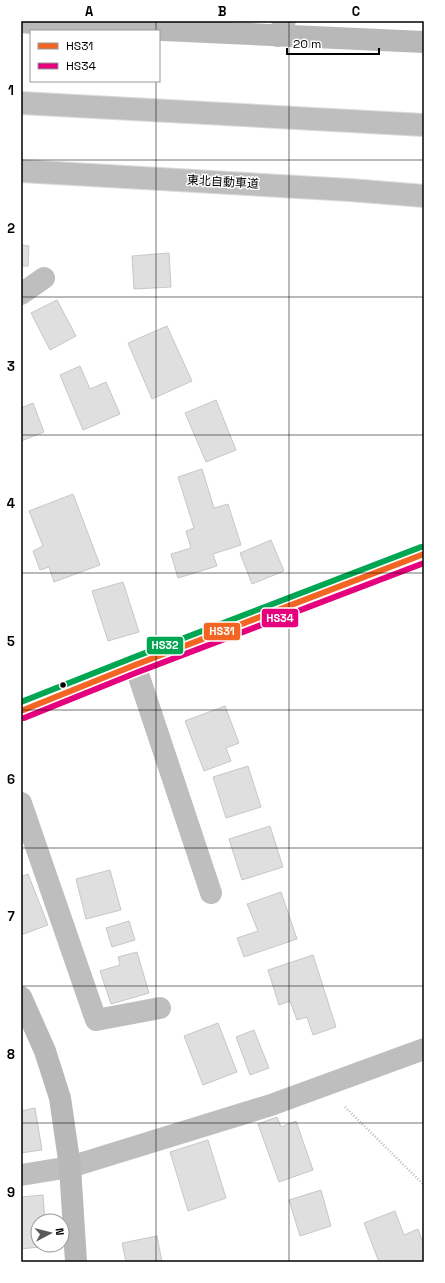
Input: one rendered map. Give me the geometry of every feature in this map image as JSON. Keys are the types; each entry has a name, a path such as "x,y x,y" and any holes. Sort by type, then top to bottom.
{"main road":[{"path":"21,103 424,125"},
{"name":"東北自動車道","path":"21,171 342,189 424,196"},
{"path":"21,294 44,278"},
{"path":"135,665 211,893"},
{"path":"21,803 96,1020 160,1008"},
{"path":"21,1176 70,1167 271,1105 424,1049"}],"street":[{"path":"21,22 54,25 281,28 424,42"},
{"path":"21,711 135,665 424,554"},
{"path":"21,997 45,1051 60,1098 70,1167 76,1262"}],"path":[{"path":"324,1086 424,1185"}],"building":[{"path":"21,245 29,246 28,266 21,266"},
{"path":"169,253 171,287 134,289 132,256"},
{"path":"57,300 76,336 50,350 31,313"},
{"path":"167,326 192,381 152,399 128,343"},
{"path":"80,366 90,389 106,382 120,414 83,430 60,375"},
{"path":"216,400 236,450 206,462 185,413"},
{"path":"33,403 44,432 21,441 21,408"},
{"path":"202,469 214,508 228,504 241,545 213,554 217,566 178,578 171,554 191,548 186,531 194,528 178,477"},
{"path":"73,494 100,565 54,582 49,567 40,570 33,551 43,546 29,511"},
{"path":"271,540 284,571 252,584 240,553"},
{"path":"123,582 139,632 108,641 92,591"},
{"path":"225,706 239,743 226,748 231,761 204,771 185,721"},
{"path":"248,766 261,807 226,818 213,777"},
{"path":"270,826 283,867 242,880 229,839"},
{"path":"110,870 121,910 86,919 76,879"},
{"path":"28,874 48,925 21,935 21,877"},
{"path":"281,892 297,939 244,957 237,938 258,931 247,904"},
{"path":"129,921 135,940 112,947 106,928"},
{"path":"137,952 149,993 111,1004 100,971 120,965 118,957"},
{"path":"313,955 336,1027 313,1035 307,1017 297,1020 290,1001 279,1005 268,970"},
{"path":"218,1023 237,1072 203,1085 184,1036"},
{"path":"254,1030 269,1068 250,1075 236,1037"},
{"path":"35,1108 42,1150 21,1153 21,1111"},
{"path":"277,1117 281,1127 296,1121 313,1170 279,1182 258,1124"},
{"path":"208,1140 226,1198 188,1211 170,1152"},
{"path":"321,1190 331,1226 300,1236 289,1200"},
{"path":"43,1195 44,1213 30,1213 30,1248 21,1249 21,1197"},
{"path":"395,1211 404,1235 418,1229 424,1245 424,1262 379,1262 364,1223"},
{"path":"157,1236 162,1262 126,1262 122,1243"}],"transit line":[{"name":"HS32","path":"21,702 421,547"},
{"name":"HS31","path":"21,711 135,665 424,554"},
{"name":"HS34","path":"24,718 138,672 424,563"}]}
